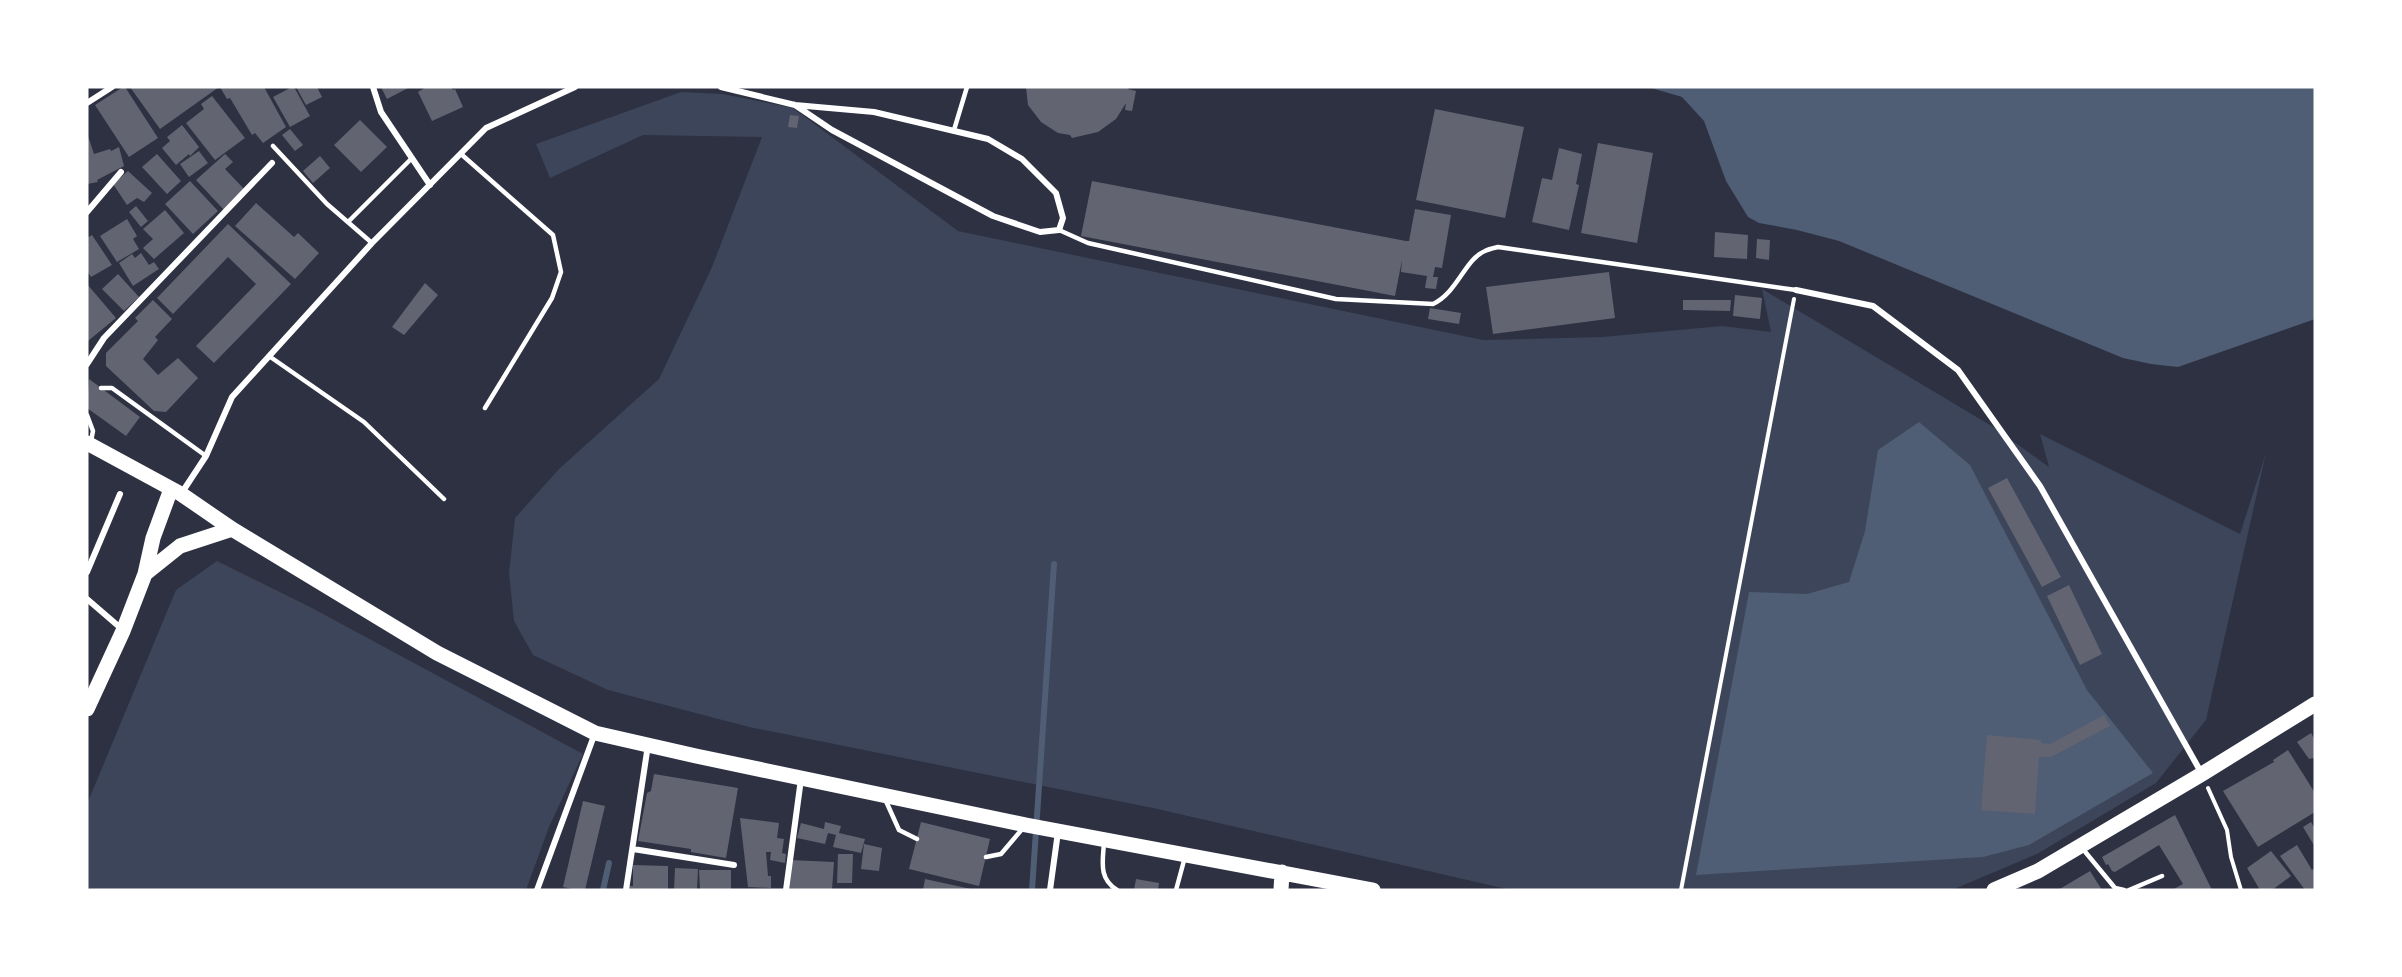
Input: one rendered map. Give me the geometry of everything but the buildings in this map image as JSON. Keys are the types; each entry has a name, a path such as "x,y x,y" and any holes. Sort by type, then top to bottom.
{"main road":[{"path":"89,444 176,492 232,529 437,653 595,733 1058,832 1282,872 1324,885 1373,890"},
{"path":"87,709 123,631 145,574 153,538 176,492"},
{"path":"145,574 180,546 232,529"},
{"path":"1994,890 2038,871 2315,704"},
{"path":"1281,890 1282,872"}],"street":[{"path":"87,103 112,87"},
{"path":"373,87 381,112 430,185"},
{"path":"176,492 206,456 232,397 372,243 486,128 575,87"},
{"path":"722,87 795,105 874,112 988,140 1022,159 1056,193 1063,218 1059,230 1040,232 993,216 832,130 795,105"},
{"path":"87,363 104,338 272,163"},
{"path":"87,212 121,172"},
{"path":"1796,290 1873,306 1958,370 2040,486 2202,774"},
{"path":"87,572 120,494"},
{"path":"87,599 123,631"},
{"path":"537,890 595,733"},
{"path":"626,890 648,746"},
{"path":"786,890 801,778"},
{"path":"1050,890 1058,832"},
{"path":"633,849 734,865"}],"lane":[{"path":"954,130 967,87"},
{"path":"273,146 327,204 372,243"},
{"path":"460,154 553,235 561,272 552,297 485,408"},
{"path":"348,222 412,158"},
{"path":"1059,230 1088,243 1336,299 1433,304 1443,299 1454,288 1472,262 1483,251 1498,247 1796,290"},
{"path":"269,356 364,423 444,498"},
{"path":"101,388 112,388 206,456"},
{"path":"87,415 93,431 89,444"},
{"path":"883,795 895,825 899,830 917,839"},
{"path":"986,857 1001,854 1026,825"},
{"path":"1104,840 1102,872 1107,883 1117,890"},
{"path":"2080,846 2115,888 2127,890 2162,876"},
{"path":"1176,890 1186,855"}],"path":[{"path":"1681,890 1796,290"},
{"path":"2202,774 2227,831 2231,857 2241,890"}],"shaded area":[{"path":"1648,87 2315,87 2315,319 2178,367 2123,358 1839,241 1759,223 1748,217 1726,181 1704,121 1682,97"},
{"path":"681,92 723,94 793,108 958,231 1483,340 1602,337 1722,326 1771,332 1762,289 1995,428 2049,467 2040,434 2240,534 2266,453 2206,720 2156,783 2037,854 1952,890 1511,890 1153,808 749,727 608,690 533,655 514,621 509,573 515,518 559,469 659,379 712,267 762,137 643,135 550,178 536,144"},
{"path":"1919,422 1970,465 2087,690 2153,773 2029,845 1983,857 1696,875 1749,592 1807,594 1849,582 1865,531 1878,450"},
{"path":"217,561 312,608 583,754 549,827 526,890 97,890 87,888 87,804 176,590"}],"waterway":[{"path":"1032,890 1054,564"},
{"path":"603,890 609,863"}]}
